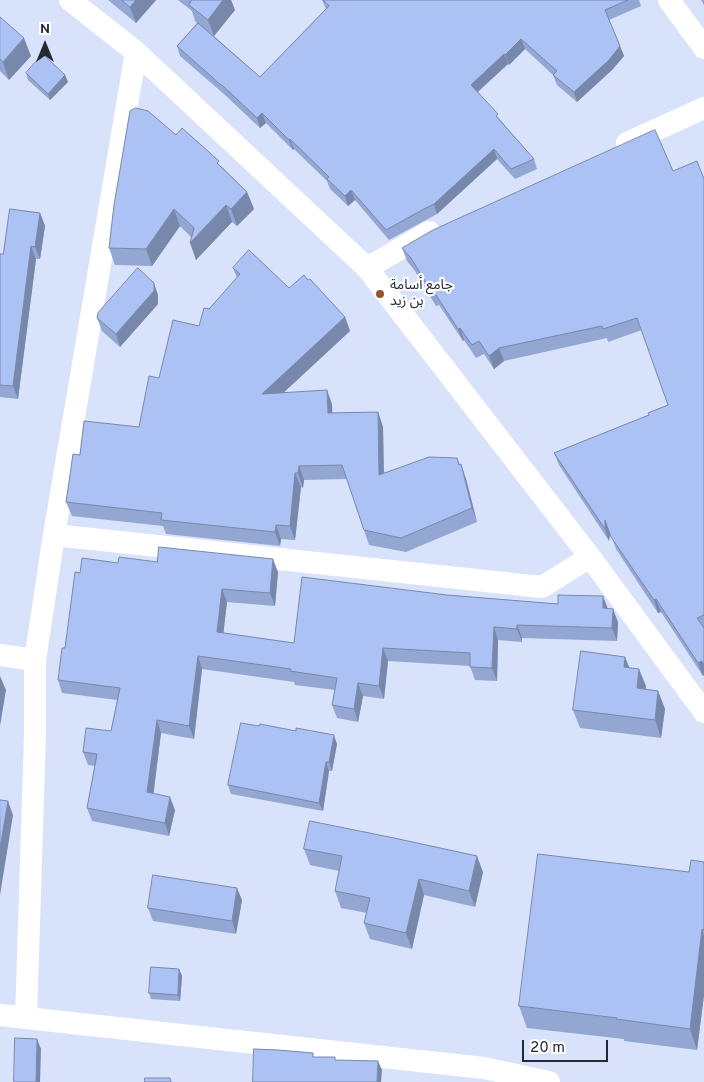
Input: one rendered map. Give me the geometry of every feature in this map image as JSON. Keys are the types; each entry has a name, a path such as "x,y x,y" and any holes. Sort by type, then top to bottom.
{"street":[{"path":"70,0 136,52 367,268 590,557 704,712"},
{"path":"669,0 704,48"},
{"path":"26,1018 35,736 35,660 54,535 136,52"},
{"path":"604,153 704,108"},
{"path":"367,268 432,230 451,222"},
{"path":"54,535 542,588 590,557"},
{"path":"0,655 35,660"},
{"path":"0,1015 484,1068 549,1082"}],"building":[{"path":"122,0 136,0 130,7"},
{"path":"192,0 223,0 208,20 189,5"},
{"path":"323,0 628,0 605,10 620,46 609,60 574,92 553,75 557,71 521,39 471,85 498,114 496,116 534,159 511,169 494,149 434,204 386,230 351,190 345,196 327,179 329,177 262,113 257,118 177,46 198,23 260,77 329,6"},
{"path":"0,17 24,38 3,62 0,59"},
{"path":"43,54 65,75 48,94 26,73"},
{"path":"136,108 148,111 176,135 182,128 219,161 217,163 247,192 231,209 226,205 190,243 194,228 174,209 146,249 109,248 114,205 130,111"},
{"path":"655,130 673,171 697,161 704,179 704,615 697,618 704,628 704,665 702,661 698,663 656,599 654,600 611,537 605,520 605,529 554,453 649,415 648,413 668,405 637,318 603,329 602,326 499,348 489,356 479,341 472,345 460,328 458,329 434,292 432,293 411,258 402,248 433,230"},
{"path":"10,209 40,213 35,247 31,246 13,386 0,385 0,254 3,254"},
{"path":"249,250 289,288 304,275 308,280 310,279 345,317 262,394 327,390 328,413 378,412 379,475 429,457 457,458 459,465 461,464 472,508 401,538 364,530 342,465 299,466 298,473 295,473 290,526 276,525 275,532 161,520 162,513 66,502 73,454 80,455 84,421 139,427 149,376 159,378 173,320 199,326 204,308 209,309 240,274 233,268"},
{"path":"138,268 154,283 154,291 116,334 97,318 98,313"},
{"path":"159,547 273,559 270,593 222,589 217,632 294,643 302,577 447,595 558,604 558,595 603,596 603,608 613,609 612,628 517,625 517,629 494,627 492,668 470,667 470,653 383,648 379,686 358,683 354,709 332,705 337,678 290,671 291,669 198,656 189,726 157,720 147,792 170,797 165,823 87,808 97,754 83,752 86,728 111,731 120,688 58,680 62,648 65,648 75,572 80,573 82,558 118,563 119,557 157,562"},
{"path":"581,651 625,657 624,667 639,669 637,688 658,691 655,720 573,710"},
{"path":"241,723 259,726 260,724 296,731 296,728 334,735 329,762 326,762 319,803 228,785"},
{"path":"0,800 8,801 0,848"},
{"path":"310,821 477,856 469,891 419,879 406,933 364,923 370,898 335,891 342,856 304,849"},
{"path":"538,854 689,872 691,860 704,862 704,930 702,929 690,1029 519,1006"},
{"path":"153,875 237,888 232,921 148,908"},
{"path":"151,967 179,969 178,995 149,993"},
{"path":"15,1038 37,1039 36,1082 14,1082"},
{"path":"254,1049 313,1053 313,1057 335,1057 335,1060 378,1061 377,1082 253,1082"},
{"path":"145,1078 170,1078 171,1082 145,1082"}],"place":[{"name":"جامع أسامة بن زيد","path":"380,294"}]}
